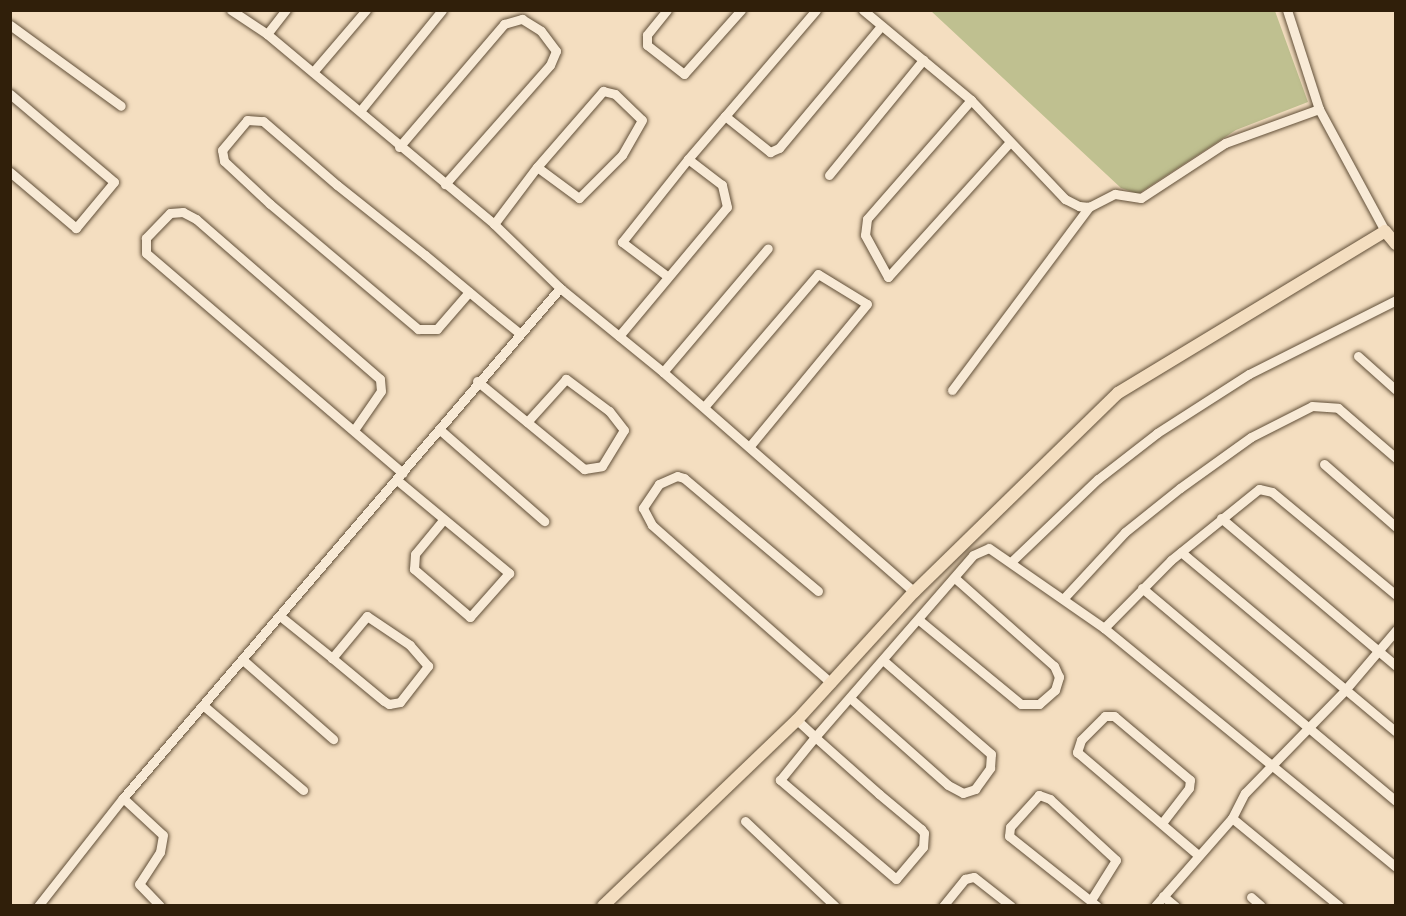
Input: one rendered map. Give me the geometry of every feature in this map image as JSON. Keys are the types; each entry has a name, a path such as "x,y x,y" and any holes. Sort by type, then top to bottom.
{"main road":[{"path":"603,906 797,720 914,592 1118,393 1385,231 1395,244"}],"street":[{"path":"231,10 267,34 360,111 399,147 494,224 560,288 750,446 914,592"},
{"path":"267,34 286,10"},
{"path":"313,72 366,10"},
{"path":"360,111 442,10"},
{"path":"667,10 647,35 647,45 684,74 741,10"},
{"path":"667,276 622,242 688,159 816,10"},
{"path":"863,10 971,100 1065,199 1089,207"},
{"path":"1287,10 1319,109 1385,231"},
{"path":"399,147 504,24 522,19 541,31 556,51 550,65 445,184"},
{"path":"10,25 122,106"},
{"path":"725,116 775,152 880,26"},
{"path":"830,175 923,60"},
{"path":"494,224 537,167 603,91 615,94 642,120 622,155 579,198 537,167"},
{"path":"10,94 114,182 76,228 10,172"},
{"path":"971,100 867,219 865,235 888,277 1010,142"},
{"path":"952,390 1089,207 1115,194 1141,198 1226,143 1319,109"},
{"path":"469,292 437,329 418,329 254,189 224,161 222,150 247,120 263,121 519,333"},
{"path":"619,336 727,207 722,185 688,159"},
{"path":"354,430 381,391 380,379 196,219 183,212 170,213 146,238 146,253 354,430 443,520 509,573 470,617 414,569 415,554 443,520"},
{"path":"663,372 768,248"},
{"path":"704,407 818,274 867,304 750,446"},
{"path":"38,906 123,798 400,476 477,381 560,288"},
{"path":"1011,562 1098,479 1157,433 1249,374 1395,300"},
{"path":"1358,356 1395,390"},
{"path":"477,381 527,422 590,470 602,466 624,430 609,411 566,379 527,422"},
{"path":"1064,599 1125,532 1187,482 1251,437 1312,406 1338,408 1395,458"},
{"path":"438,429 544,521"},
{"path":"1324,464 1395,526"},
{"path":"818,591 684,478 677,476 659,484 643,508 652,525 831,683"},
{"path":"1104,628 1181,552 1258,489 1268,490 1395,595"},
{"path":"1221,518 1395,666"},
{"path":"797,720 815,737 924,833 923,847 896,879 780,780 815,737 984,548 1011,562 1104,628 1395,867"},
{"path":"1181,552 1395,732"},
{"path":"920,620 1021,704 1039,704 1055,690 1059,677 1054,666 955,578"},
{"path":"1142,588 1395,801"},
{"path":"280,616 384,701 394,704 428,666 410,645 367,616 332,658"},
{"path":"1155,906 1197,854 1232,818 1245,793 1269,765 1308,730 1395,630"},
{"path":"243,660 333,739"},
{"path":"850,698 948,785 963,793 975,789 990,768 991,754 883,660"},
{"path":"204,706 303,790"},
{"path":"1161,823 1189,788 1190,780 1114,716 1105,716 1081,740 1077,752 1197,854"},
{"path":"1039,795 1050,799 1116,860 1094,903 1009,836 1010,827 1039,795"},
{"path":"123,798 164,835 160,852 139,884 160,906"},
{"path":"1232,818 1339,906"},
{"path":"745,821 835,906"},
{"path":"943,906 969,877 979,879 1011,906"},
{"path":"1163,896 1175,906"},
{"path":"1251,897 1261,906"}],"green space":[{"path":"931,11 1275,11 1308,102 1236,130 1138,194 1121,188"}]}
